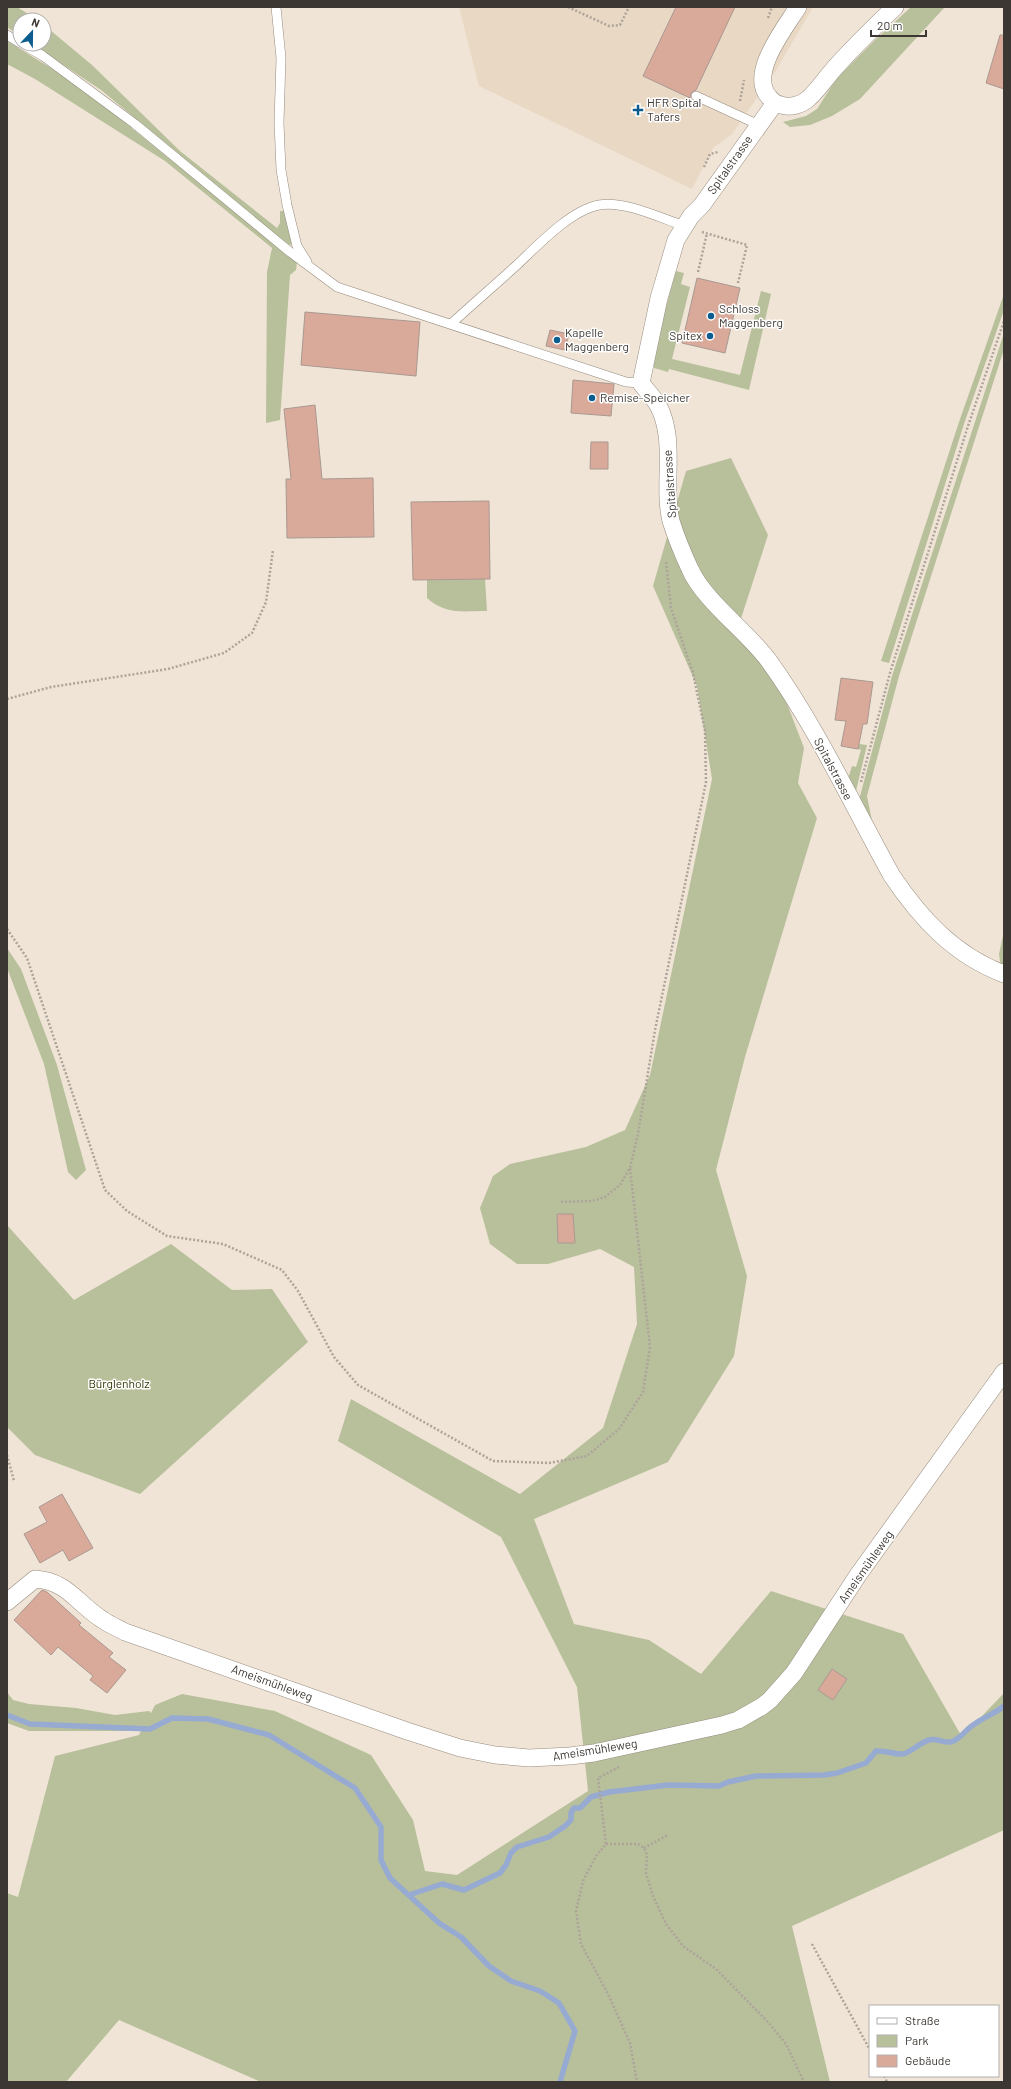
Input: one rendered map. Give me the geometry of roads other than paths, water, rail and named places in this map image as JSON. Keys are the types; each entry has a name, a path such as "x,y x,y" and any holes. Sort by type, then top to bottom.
{"street":[{"path":"798,7 775,44 762,71 763,85 766,94 775,103 781,106 794,106 810,98 832,71 895,7"},
{"name":"Spitalstrasse","path":"775,103 702,205 684,226 676,240 659,298 641,383 658,405 666,428 668,458 667,487 671,521 691,571 703,590 742,630 768,660 796,700 892,876 923,918 953,947 974,960 1004,974"},
{"name":"Ameismühleweg","path":"7,1602 35,1579 48,1580 59,1584 102,1620 125,1632 408,1732 477,1752 511,1757 556,1758 594,1753 696,1732 738,1720 770,1700 782,1687 812,1647 863,1570 1004,1372"}],"lane":[{"path":"276,7 281,58 279,123 282,170 287,206 297,246 310,266"},
{"path":"36,52 135,124 321,276 337,286 626,382 641,383"},
{"path":"696,96 759,125"},
{"path":"452,323 548,236 579,212 598,205 610,204 635,209 684,226"}],"waterway":[{"path":"409,1895 442,1884 464,1890 500,1873 506,1865 511,1853 517,1847 549,1837 571,1820 571,1813 574,1808 580,1808 591,1797 609,1792 668,1785 719,1786 728,1782 756,1776 824,1775 837,1773 866,1763 876,1751 903,1754 929,1740 948,1742 954,1741 972,1726 1004,1706"},
{"path":"7,1715 30,1724 150,1729 172,1718 208,1719 269,1735 355,1788 381,1827 381,1860 390,1878 439,1923 461,1937 489,1966 511,1981 540,1991 559,2003 575,2031 560,2082"}],"place":[{"name":"HFR Spital Tafers","path":"638,110"},
{"name":"Schloss Maggenberg","path":"711,316"},
{"name":"Spitex","path":"710,336"},
{"name":"Kapelle Maggenberg","path":"557,340"},
{"name":"Remise-Speicher","path":"592,398"}],"park label":[{"name":"Bürglenholz","path":"119,1384"}]}
